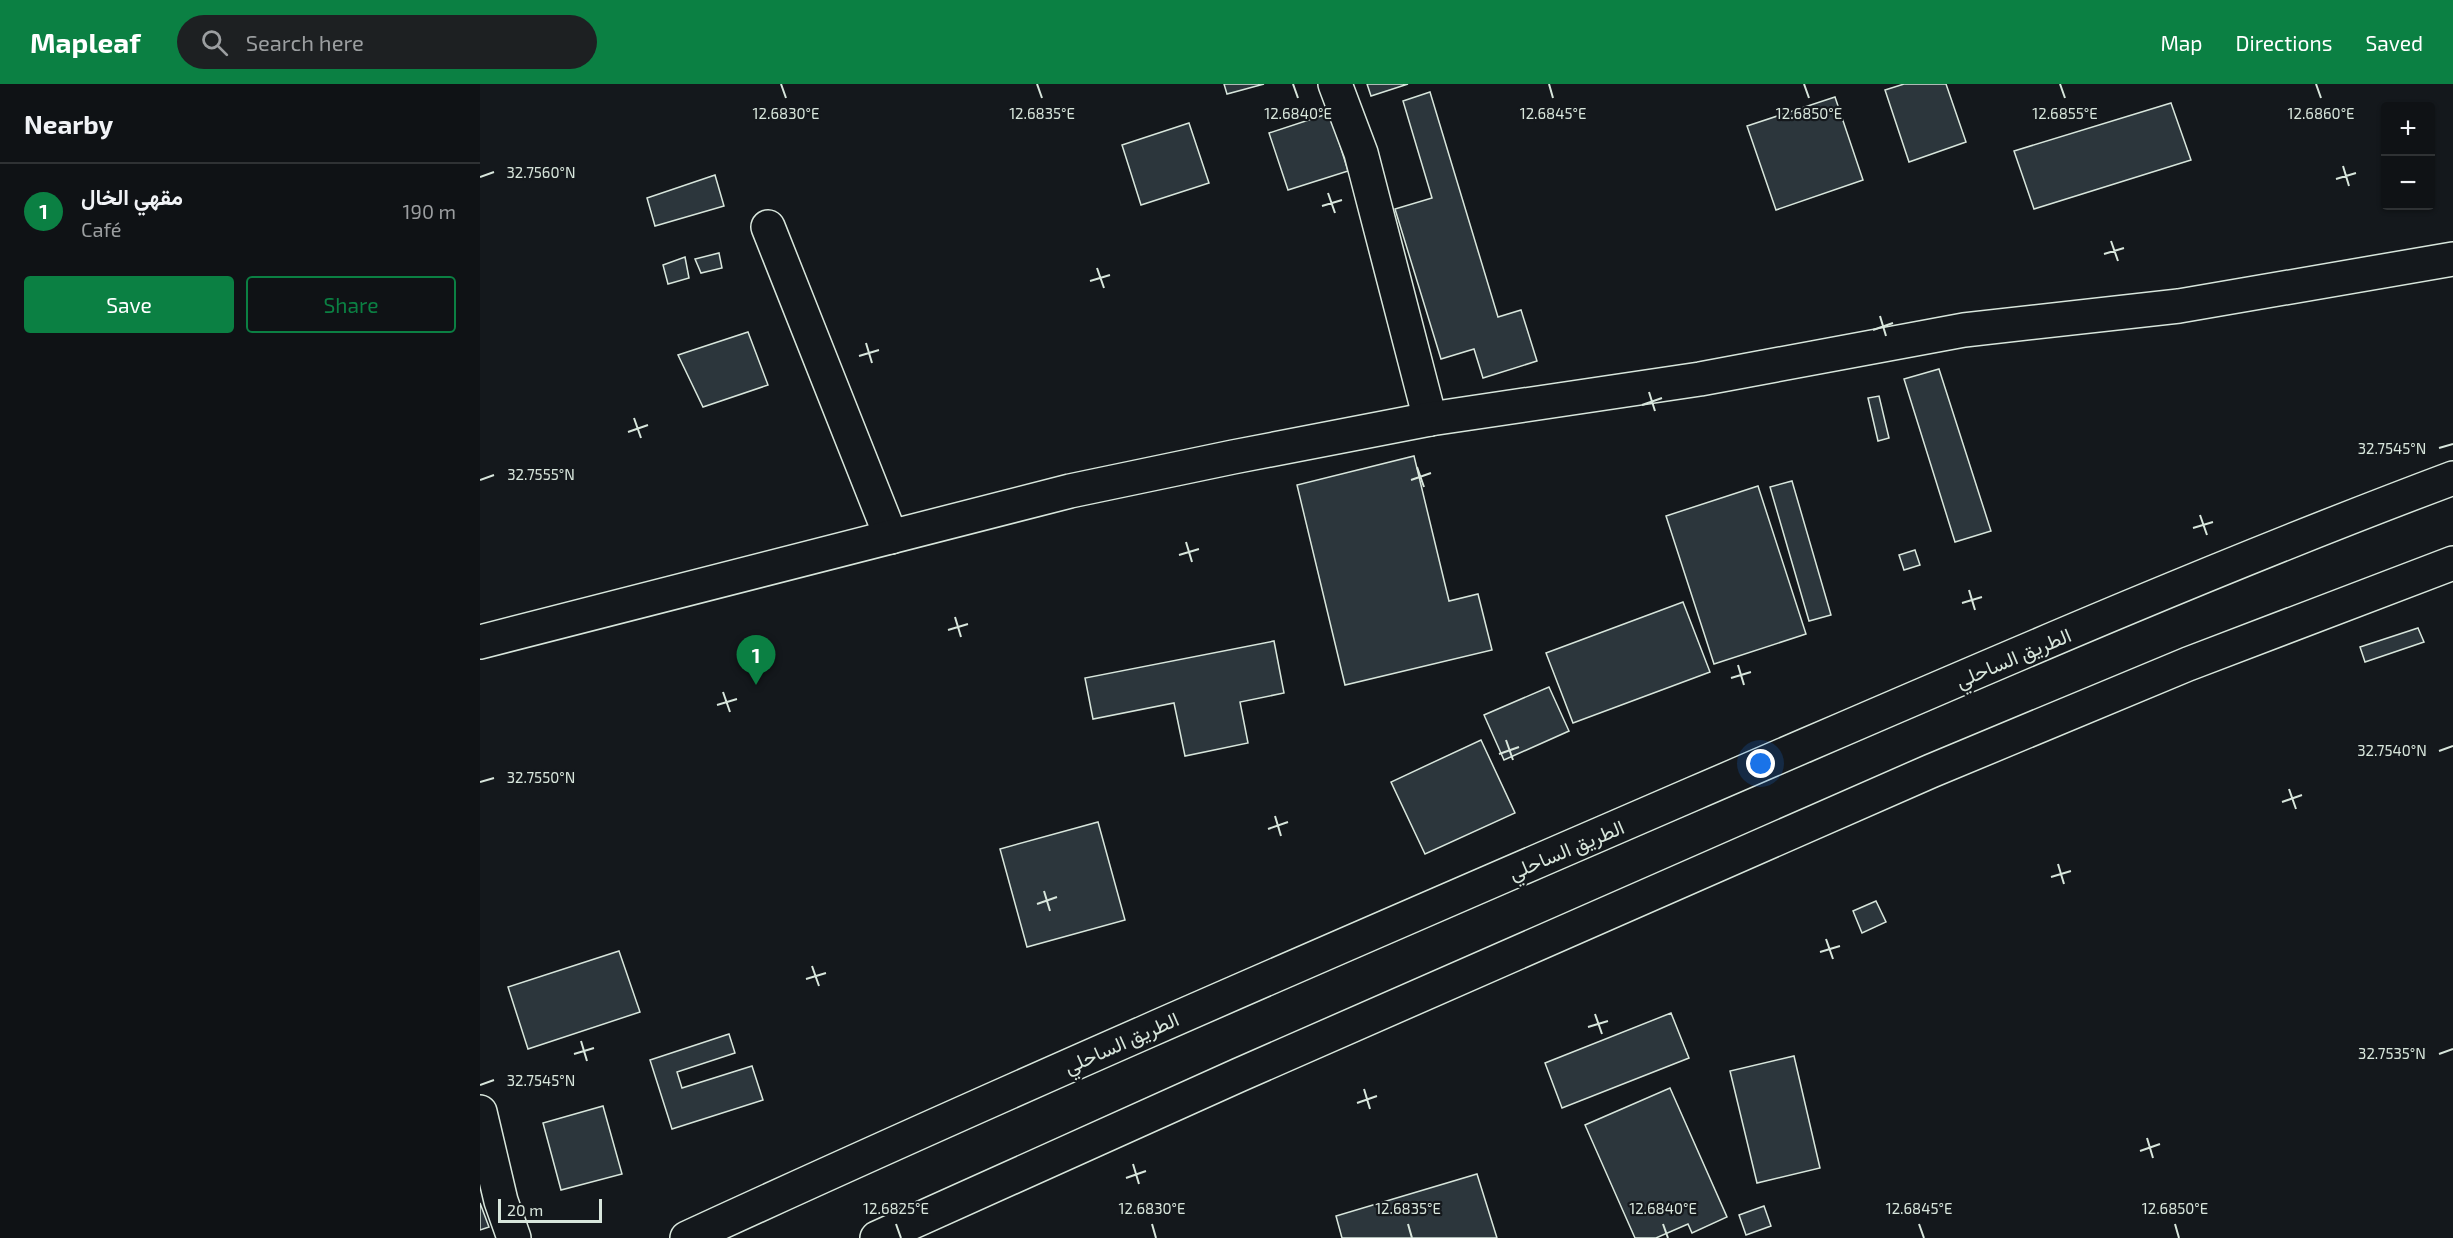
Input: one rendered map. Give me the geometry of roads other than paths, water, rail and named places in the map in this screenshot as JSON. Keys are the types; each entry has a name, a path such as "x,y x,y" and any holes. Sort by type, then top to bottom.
{"main road":[{"path":"1335,84 1361,153 1430,419"},
{"path":"768,227 891,537"},
{"path":"480,642 1070,491 1430,419 1700,379 1964,330 2179,306 2453,259"},
{"name":"الطريق الساحلي","path":"687,1238 940,1121 1877,715 2187,583 2453,478"},
{"path":"878,1238 1931,771 2188,664 2453,563"},
{"path":"480,1112 501,1202 514,1238"}],"place":[{"name":"مقهي الخال","path":"756,685"}]}
